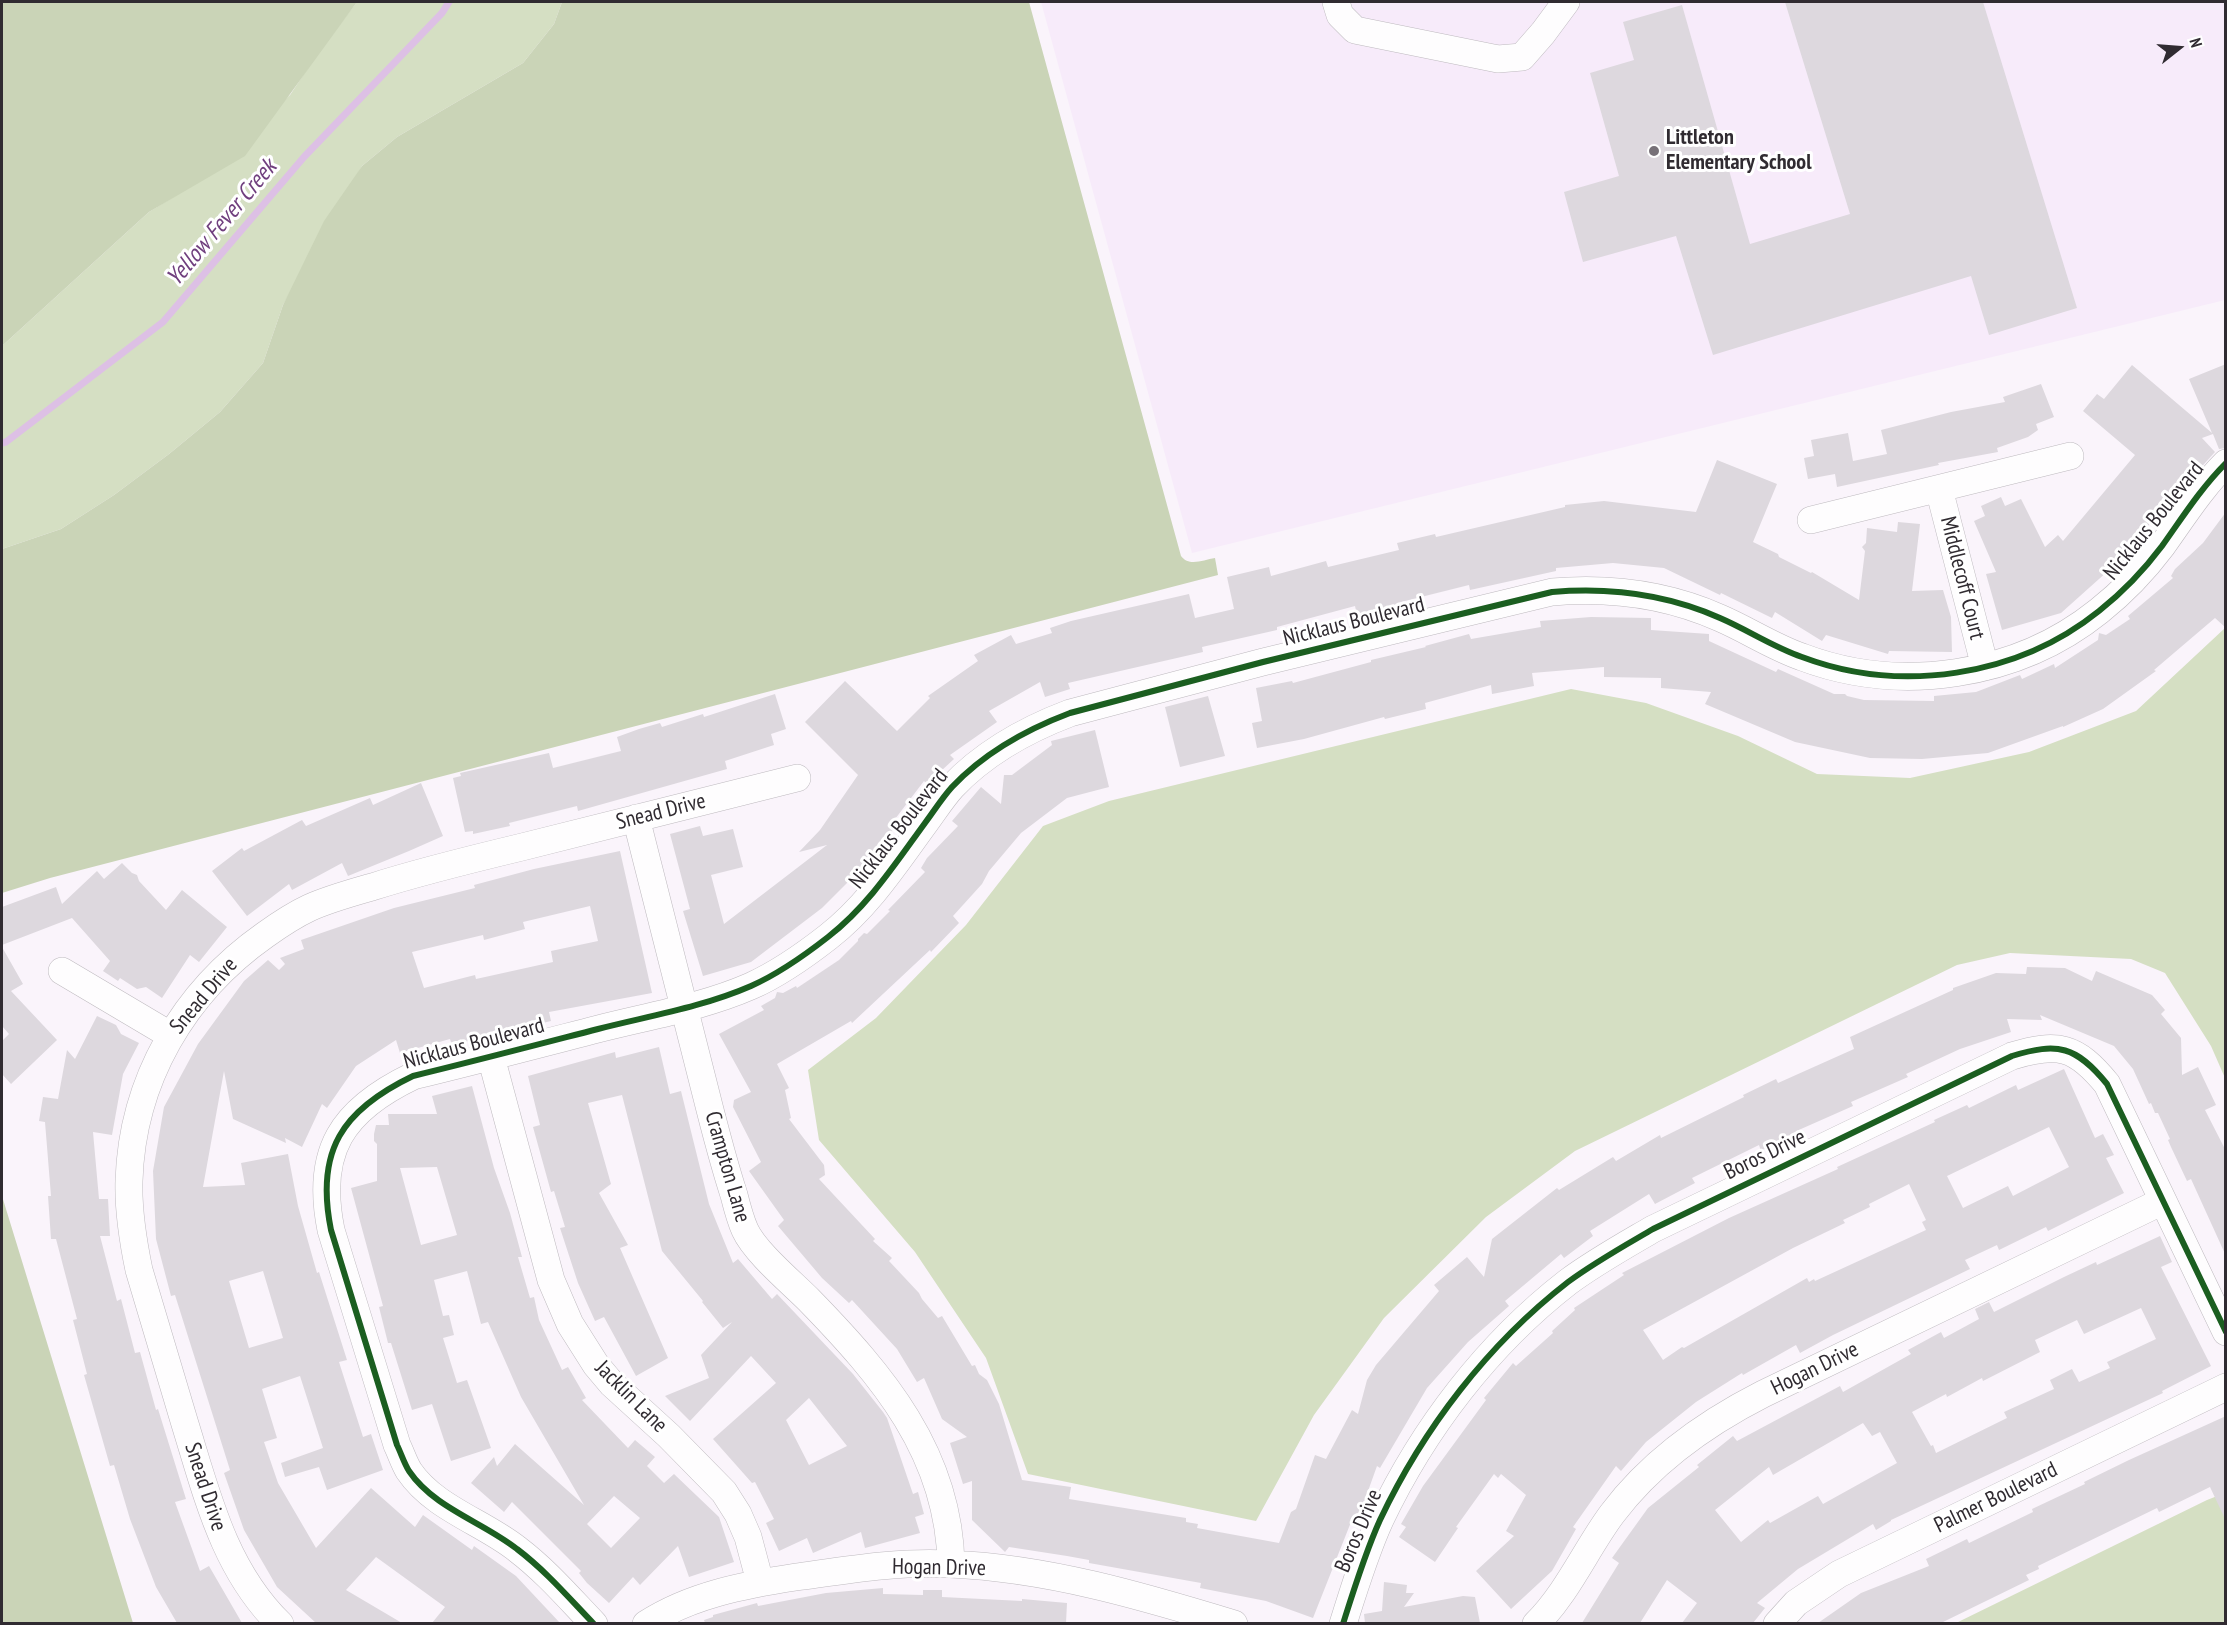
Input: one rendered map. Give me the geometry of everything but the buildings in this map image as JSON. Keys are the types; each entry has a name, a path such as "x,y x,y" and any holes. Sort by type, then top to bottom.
{"street":[{"path":"1336,2 1340,15 1355,30 1498,59 1522,57 1566,2"},
{"name":"Middlecoff Court","path":"1812,520 2070,456"},
{"name":"Nicklaus Boulevard","path":"594,1623 530,1560 495,1533 434,1497 409,1470 394,1434 331,1230 326,1205 326,1180 331,1153 344,1128 363,1107 386,1089 413,1076 684,1007 753,985 826,939 848,920 868,899 950,789 991,752 1016,736 1070,713 1263,662 1552,592 1603,589 1645,594 1694,607 1804,658 1855,672 1910,677 1985,667 2043,646 2071,631 2113,600 2141,571 2200,492 2226,463"},
{"name":"Middlecoff Court","path":"1940,489 1985,667"},
{"name":"Snead Drive","path":"280,1623 257,1598 240,1573 215,1522 139,1270 133,1239 129,1182 131,1156 141,1107 158,1059 170,1035 185,1012 221,970 285,921 309,908 407,876 797,778"},
{"name":"Crampton Lane","path":"636,818 725,1169 745,1231 762,1252 853,1345 883,1380 903,1410 929,1461 938,1485 951,1535 951,1564"},
{"path":"62,971 170,1035"},
{"name":"Boros Drive","path":"1343,1623 1379,1522 1412,1460 1450,1404 1497,1347 1540,1305 1599,1261 1653,1228 2012,1056 2038,1048 2065,1049 2090,1063 2107,1084 2226,1332"},
{"name":"Jacklin Lane","path":"491,1057 551,1280 570,1324 596,1365 612,1384 677,1444 724,1492 738,1514 748,1537 760,1582"},
{"name":"Hogan Drive","path":"1536,1623 1564,1589 1613,1513 1648,1474 1673,1452 1720,1418 1763,1394 2163,1201"},
{"name":"Palmer Boulevard","path":"1777,1623 1796,1603 1839,1574 2226,1387"},
{"name":"Hogan Drive","path":"646,1623 678,1606 726,1590 760,1582 838,1571 918,1564 951,1564 1007,1569 1069,1579 1144,1597 1234,1623"}],"shaded area":[{"name":"Littleton Elementary School","path":"1041,2 2225,2 2225,300 1192,553"}],"green space":[{"path":"2,2 357,2 245,156 149,212 2,346"},
{"path":"357,2 562,2 554,24 523,63 397,137 362,166 283,305 263,363 220,412 114,495 61,529 2,549 2,346 149,212 188,188 290,95 320,50"},
{"path":"562,2 1029,2 1181,556 1192,562 1215,558 1218,575 50,878 2,893 2,549 61,529 114,495 220,412 263,363 283,305 324,221 362,166 397,137 523,63 554,24"},
{"path":"2225,628 2225,1078 2211,1046 2165,973 2131,959 2010,953 1957,965 1575,1151 1486,1217 1384,1318 1314,1415 1256,1521 1028,1474 986,1358 915,1252 819,1140 808,1070 876,1018 966,925 1043,826 1109,801 1571,689 1646,703 1738,736 1817,774 1910,778 2029,752 2136,711"},
{"path":"2,1196 133,1623 2,1623"},
{"path":"2225,1493 2225,1623 1954,1624 2207,1500"}],"waterway":[{"name":"Yellow Fever Creek","path":"2,443 163,322 304,157 442,13 449,2"}],"cycle path":[{"path":"594,1624 528,1557 504,1539 445,1505 419,1484 409,1471 397,1445 331,1230 327,1202 327,1177 331,1156 339,1136 368,1103 413,1076 695,1005 733,993 771,976 819,944 856,912 892,869 952,787 965,774 1006,743 1070,713 1263,662 1552,592 1574,591 1638,594 1679,603 1720,618 1791,653 1840,668 1878,675 1917,676 1956,673 1995,664 2032,651 2067,633 2099,611 2148,564 2200,493 2226,463"},
{"path":"1343,1624 1380,1520 1416,1453 1460,1390 1511,1333 1539,1306 1578,1275 1653,1229 2012,1056 2042,1049 2065,1050 2086,1062 2107,1084 2226,1332"}],"place":[{"name":"Littleton Elementary School","path":"1654,151"}]}
